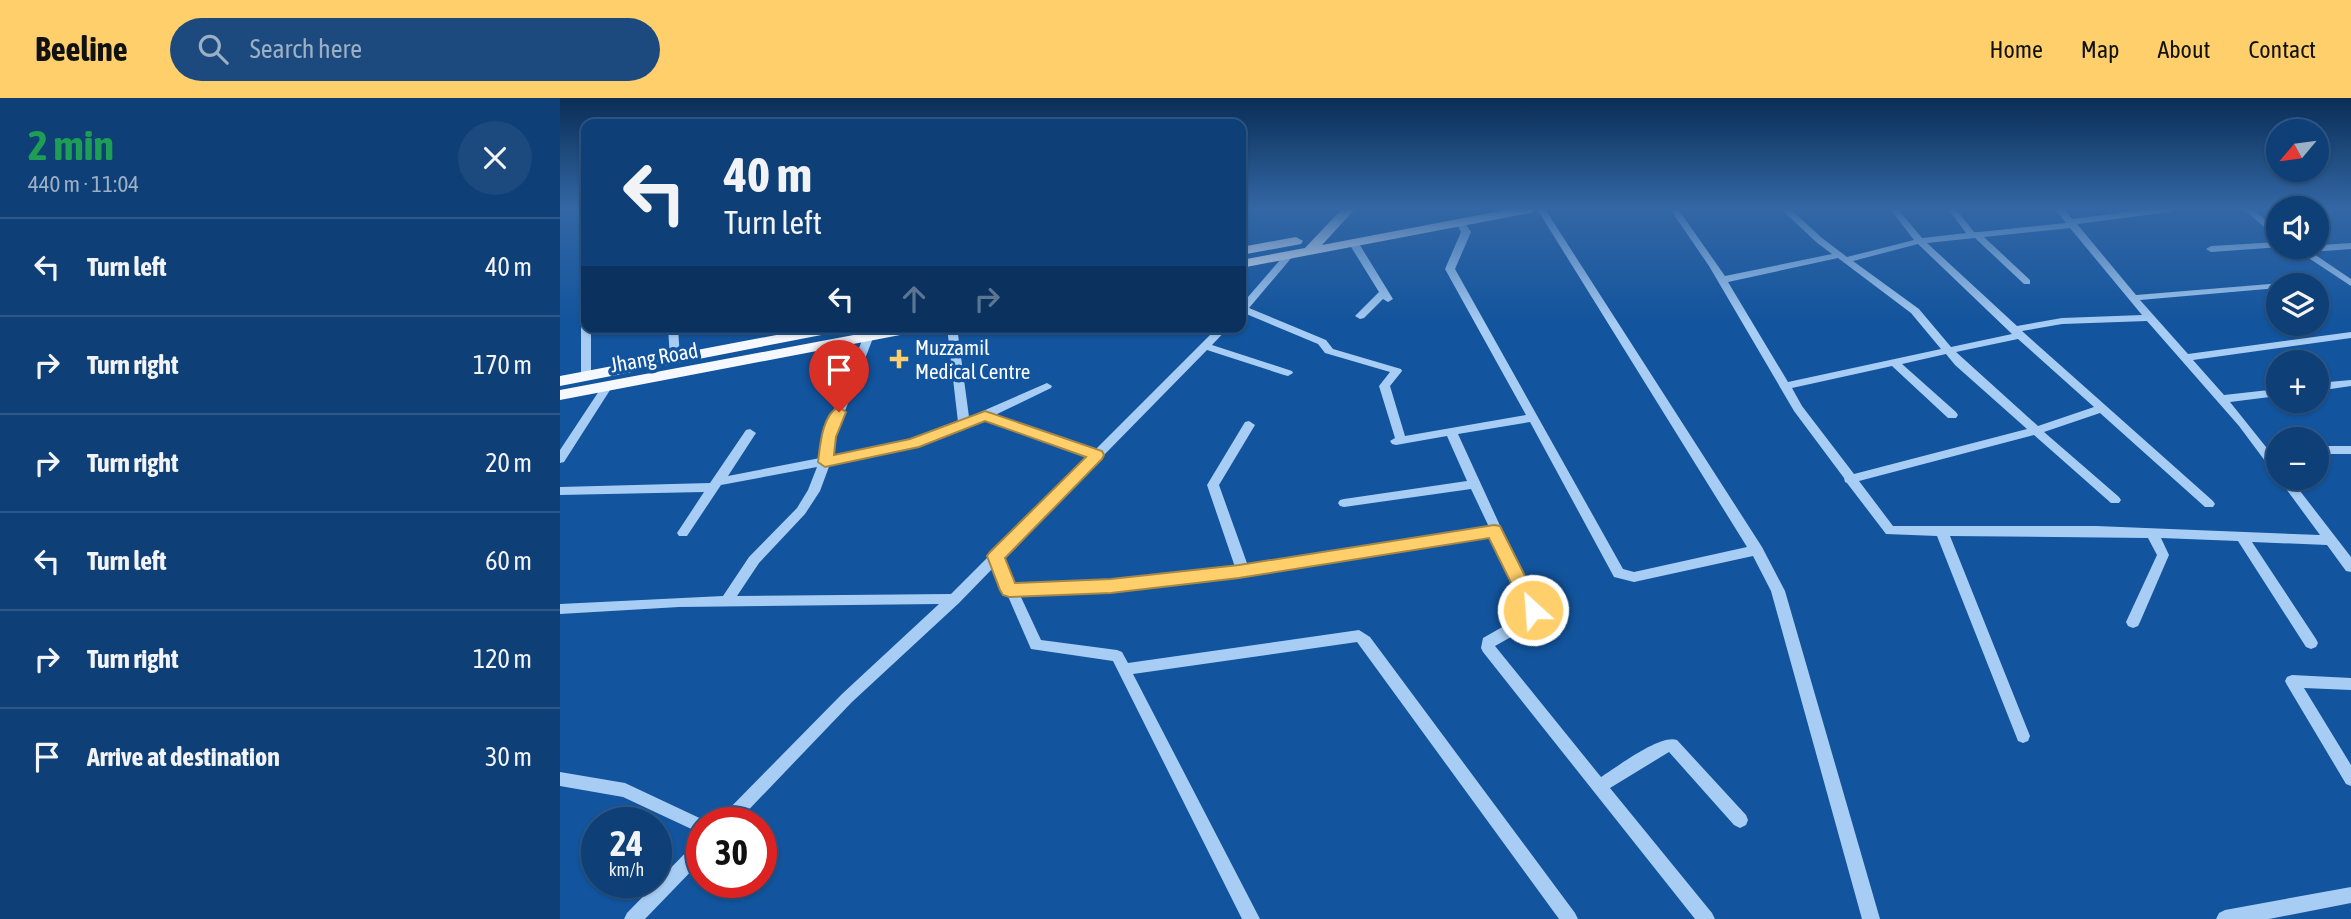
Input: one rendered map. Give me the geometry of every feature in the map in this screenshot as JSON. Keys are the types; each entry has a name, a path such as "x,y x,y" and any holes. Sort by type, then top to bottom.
{"main road":[{"path":"1309,251 1312,247"},
{"path":"1246,263 1329,247"},
{"name":"Jhang Road","path":"560,382 811,333"},
{"name":"Jhang Road","path":"560,395 892,333"}],"street":[{"path":"1356,247 1385,296 1360,316"},
{"path":"1461,247 1452,259 1450,269 1619,573 1634,577 1756,550"},
{"path":"1565,247 1756,550 1778,592 1871,919"},
{"path":"1700,247 1785,386 1849,479 1890,531 2153,534 2331,540"},
{"path":"1830,247 1915,311 1950,352 2115,500"},
{"path":"1722,280 1889,247"},
{"path":"1927,247 2209,504"},
{"path":"1988,247 2027,282"},
{"path":"2091,247 2266,454"},
{"path":"2211,249 2239,247"},
{"path":"1246,305 1290,254"},
{"path":"2315,259 2351,283"},
{"path":"2134,298 2266,286"},
{"path":"1246,312 1322,342 1329,351 1397,370 1384,386 1397,441 1533,418"},
{"path":"1785,386 1950,352 2062,321 2150,317"},
{"path":"586,333 586,376"},
{"path":"673,333 675,359"},
{"path":"953,333 964,424"},
{"path":"742,807 847,698 954,599 1218,333"},
{"path":"2186,358 2351,335"},
{"path":"727,601 754,560 801,511 814,491 825,462 829,437 868,338"},
{"path":"1206,346 1288,373"},
{"path":"1895,363 1952,415"},
{"path":"2329,386 2351,383"},
{"path":"560,491 716,484 913,444 985,416 1047,386"},
{"path":"560,458 607,387"},
{"path":"2222,399 2266,394"},
{"path":"1849,479 2037,429 2102,408"},
{"path":"985,416 1097,455"},
{"path":"1244,571 1213,485 1249,425"},
{"path":"1451,432 1534,615 1494,636 1488,642 1488,648 1706,919"},
{"path":"683,533 750,433"},
{"path":"2329,450 2351,450"},
{"path":"1345,503 1474,484"},
{"path":"2293,490 2351,567"},
{"path":"1941,530 2023,736"},
{"path":"1009,590 1111,586 1244,571 1494,531"},
{"path":"2133,622 2162,555 2153,534"},
{"path":"2242,537 2311,642"},
{"path":"996,556 1036,645 1117,656 1126,669 1251,919"},
{"path":"560,609 727,601 954,599"},
{"path":"1126,669 1359,636 1569,919"},
{"path":"2351,684 2292,681 2351,779"},
{"path":"1599,786 1665,746 1672,745 1740,820"},
{"path":"560,779 625,790 686,819"},
{"path":"634,919 686,865"},
{"path":"2225,919 2351,895"}],"place":[{"name":"Muzzamil Medical Centre","path":"899,359"}],"route":[{"path":"839,412 829,437 825,462 913,444 985,416 1097,455 996,556 1009,590 1111,586 1239,572 1494,531 1533,610"}]}
